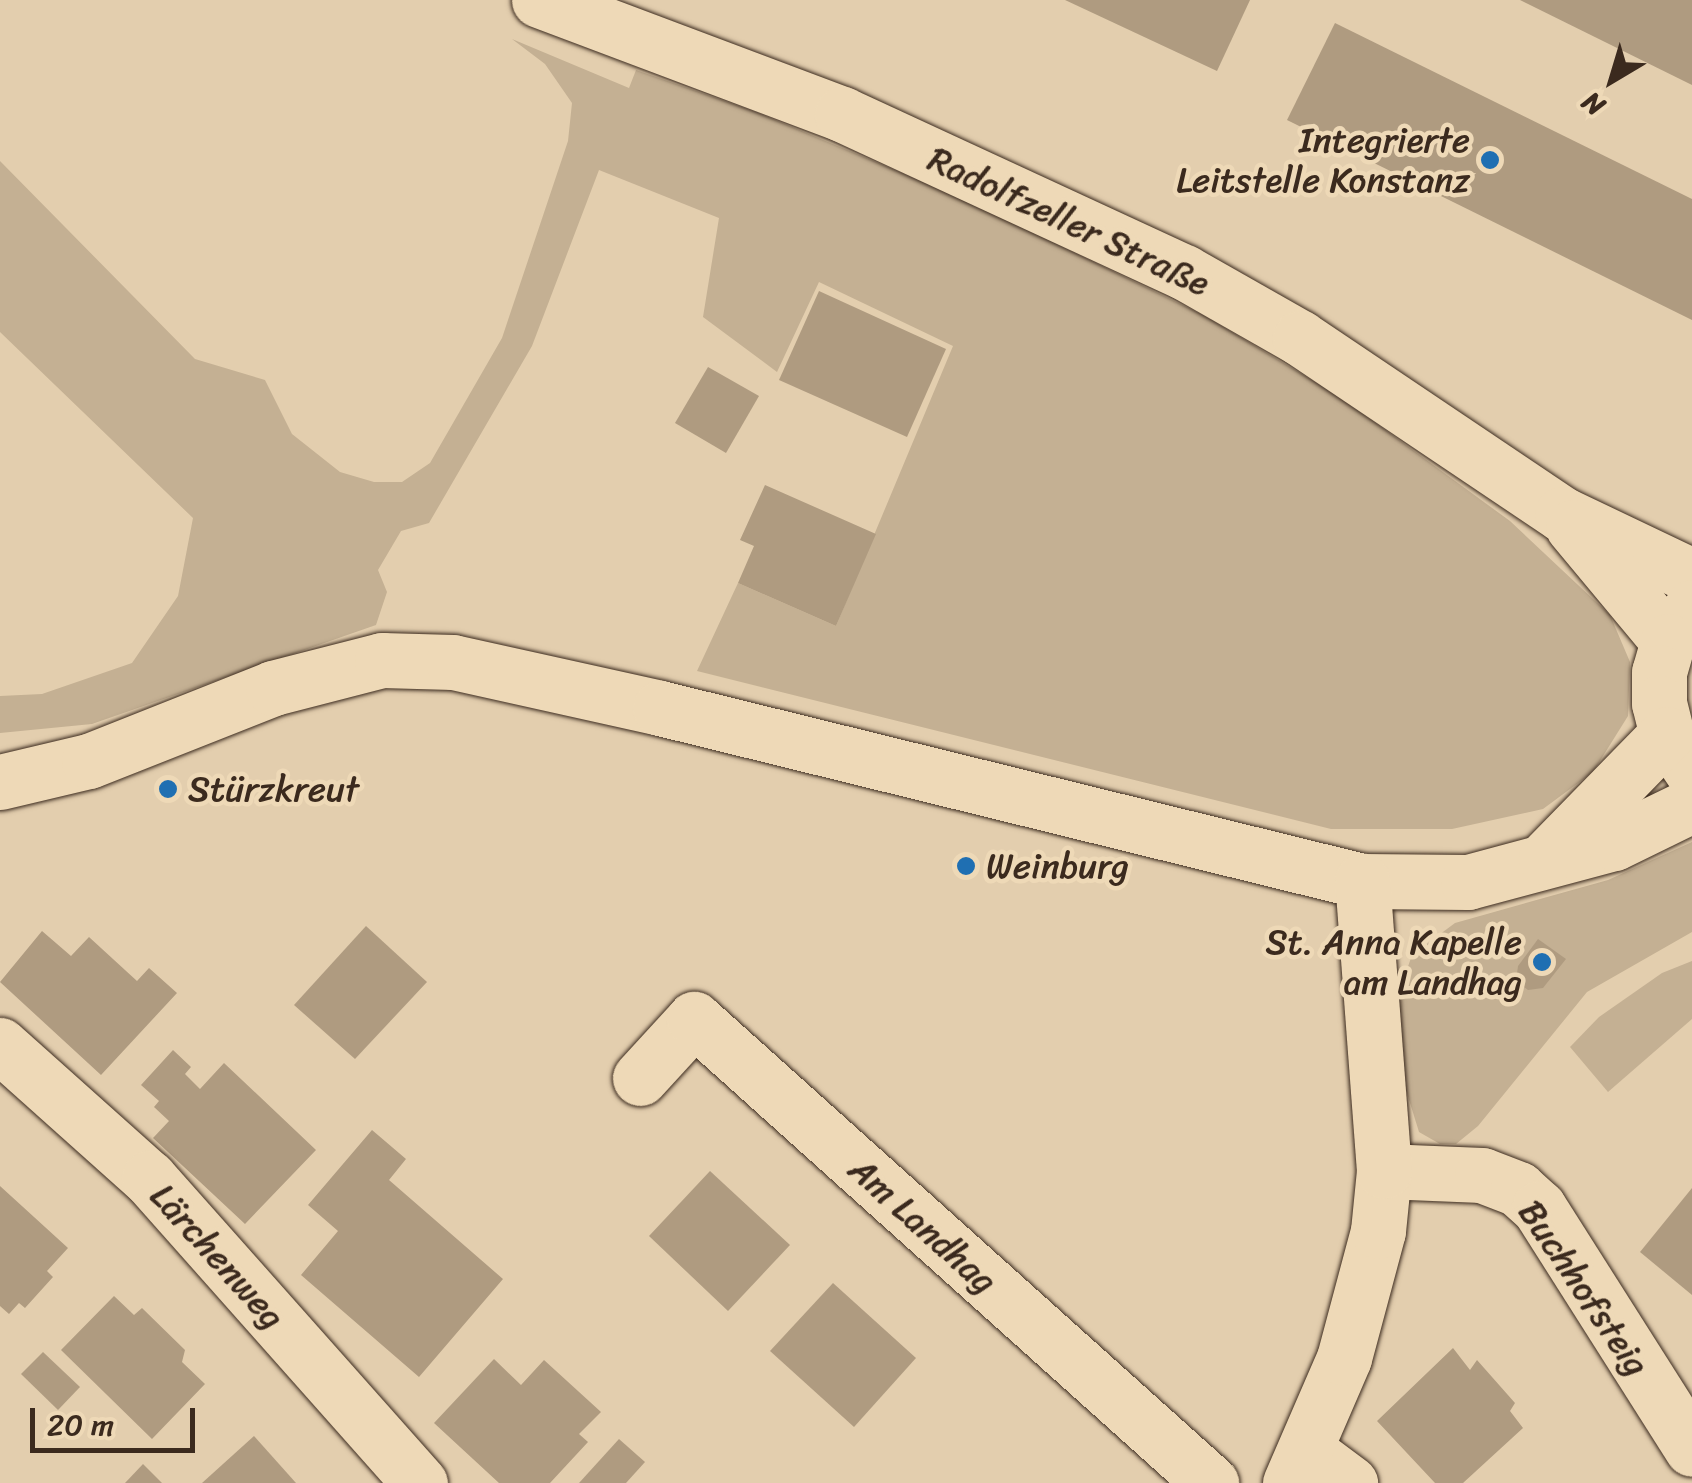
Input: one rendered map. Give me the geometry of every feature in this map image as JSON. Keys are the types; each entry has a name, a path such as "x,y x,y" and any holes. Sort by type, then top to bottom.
{"street":[{"name":"Radolfzeller Straße","path":"539,0 842,114 1184,272 1300,338 1562,514"},
{"path":"1562,514 1692,576"},
{"path":"1546,858 1680,752 1659,703 1659,672 1680,624 1562,514"},
{"path":"0,782 88,760 291,684 382,660 453,662 660,708 1362,882 1468,882 1546,858 1614,843 1692,806"},
{"path":"1350,1483 1298,1467 1344,1358 1378,1230 1384,1170 1362,882"},
{"name":"Am Landhag","path":"640,1078 694,1019 1211,1483"},
{"name":"Lärchenweg","path":"0,1045 149,1178 420,1483"},
{"name":"Buchhofsteig","path":"1384,1170 1482,1175 1518,1190 1539,1208 1692,1449"}],"shaded area":[{"path":"512,39 629,88 636,70 756,112 962,198 1205,316 1340,397 1510,521 1610,615 1630,662 1628,716 1593,772 1543,809 1452,829 1331,829 697,671 738,583 836,626 953,346 819,282 777,372 703,317 719,218 599,170 532,346 429,523 401,531 378,570 387,592 376,625 92,724 0,733 0,696 42,694 132,663 178,596 193,518 0,332 0,161 195,359 265,380 292,434 340,472 374,482 402,482 430,463 502,338 568,141 572,103 545,64"},
{"path":"1692,842 1692,932 1587,992 1478,1126 1456,1144 1440,1144 1419,1132 1402,1077 1395,1004 1412,955 1455,923 1608,880"},
{"path":"1692,961 1692,1019 1608,1092 1570,1047 1599,1017 1662,973"}],"building":[{"path":"1065,0 1250,0 1217,71"},
{"path":"1520,0 1692,0 1692,85"},
{"name":"Integrierte Leitstelle Konstanz","path":"1335,23 1692,199 1692,320 1287,120"},
{"path":"819,291 946,349 907,437 779,380"},
{"path":"708,367 759,396 726,453 675,423"},
{"path":"765,485 876,534 836,626 738,583 754,546 740,540"},
{"path":"366,926 427,982 355,1059 294,1005"},
{"path":"42,931 71,956 89,937 137,981 149,968 177,993 101,1075 0,982"},
{"name":"St. Anna Kapelle am Landhag","path":"1538,939 1566,959 1543,988 1528,990 1516,981 1518,966"},
{"path":"173,1050 191,1067 185,1074 200,1089 224,1063 316,1150 245,1224 153,1138 169,1121 154,1107 159,1101 141,1085"},
{"path":"372,1130 406,1159 389,1180 503,1279 419,1377 301,1275 338,1231 308,1205"},
{"path":"710,1171 790,1245 728,1311 649,1236"},
{"path":"0,1186 68,1248 47,1271 53,1277 25,1308 19,1303 9,1314 0,1306"},
{"path":"1692,1188 1692,1295 1640,1252"},
{"path":"833,1283 916,1358 854,1427 770,1351"},
{"path":"114,1296 134,1315 142,1308 185,1350 182,1362 205,1384 152,1439 61,1350"},
{"path":"1453,1348 1470,1370 1477,1360 1515,1403 1510,1411 1523,1428 1463,1483 1435,1483 1377,1421"},
{"path":"43,1352 80,1387 58,1410 21,1374"},
{"path":"494,1359 521,1385 544,1360 601,1412 579,1434 588,1442 550,1483 499,1483 434,1423"},
{"path":"254,1436 296,1483 202,1483"},
{"path":"619,1439 645,1462 626,1483 579,1483"},
{"path":"143,1464 162,1483 125,1483"}],"place":[{"name":"Integrierte Leitstelle Konstanz","path":"1490,160"},
{"name":"Stürzkreut","path":"168,789"},
{"name":"Weinburg","path":"966,866"},
{"name":"St. Anna Kapelle am Landhag","path":"1542,962"}]}
